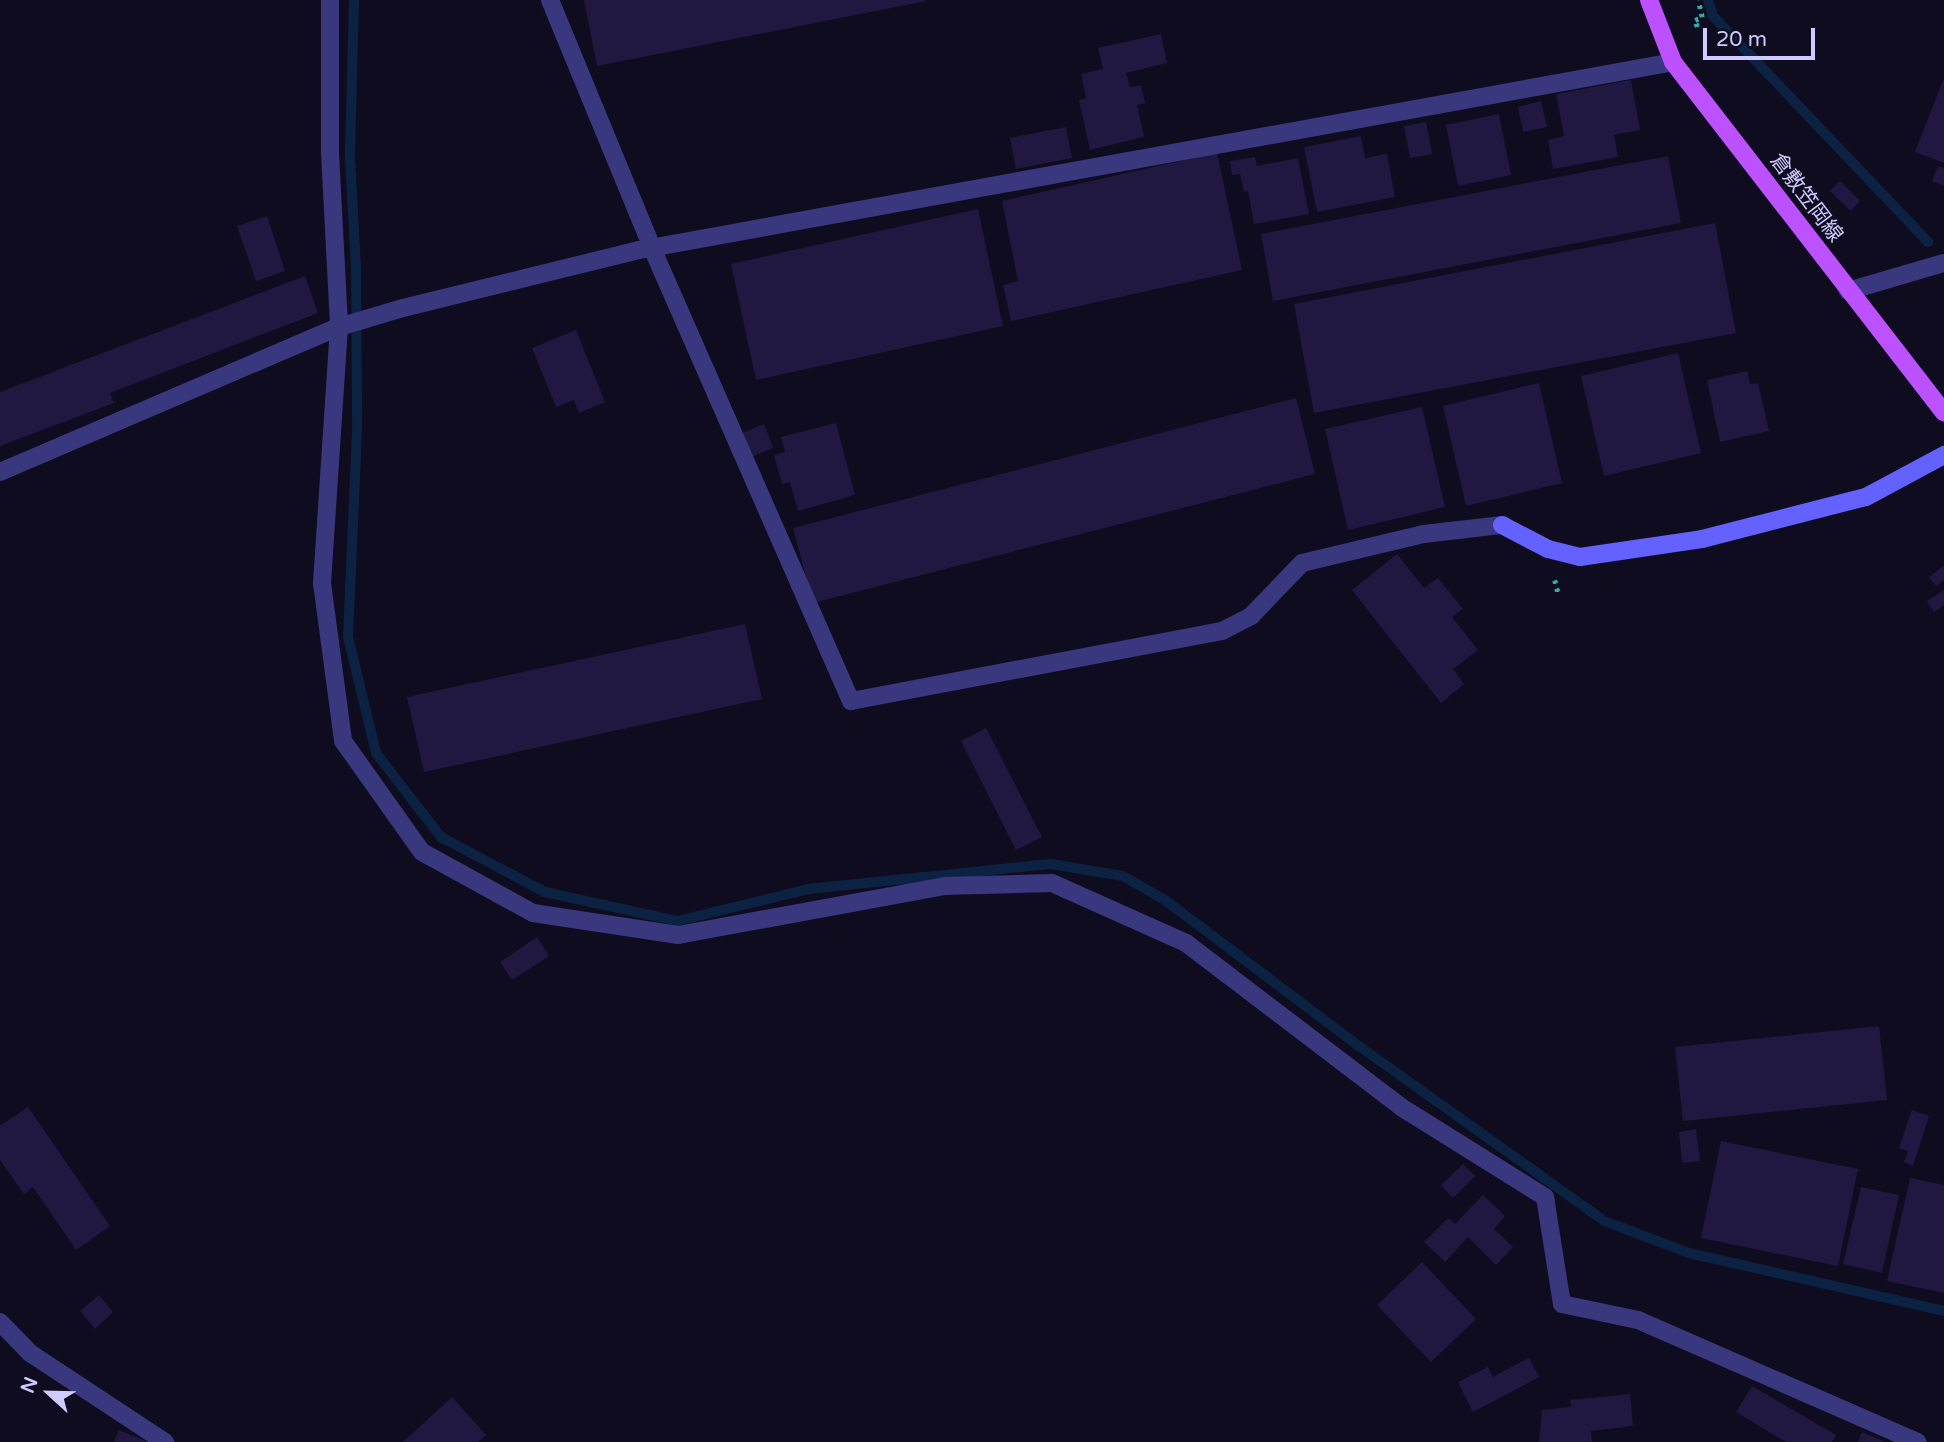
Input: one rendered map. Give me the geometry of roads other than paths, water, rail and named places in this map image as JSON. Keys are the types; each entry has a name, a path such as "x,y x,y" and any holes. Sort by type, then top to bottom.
{"main road":[{"name":"倉敷笠岡線","path":"1649,0 1673,62 1944,413"}],"street":[{"path":"330,0 330,153 345,325 322,583 343,741 422,852 533,913 678,935 944,886 1052,883 1186,943 1401,1107 1545,1197 1562,1304 1638,1320 1917,1442"},
{"path":"550,0 652,248 851,702 1222,631 1251,616 1302,563 1424,534 1503,526 1548,549 1580,557 1702,539 1866,497 1944,455"},
{"path":"0,472 345,325 652,248 1673,62"},
{"path":"1848,291 1944,263"},
{"path":"0,1322 30,1353 165,1442"}],"waterway":[{"path":"354,0 350,158 356,268 357,431 348,637 376,753 441,837 545,892 677,921 808,889 1051,864 1123,876 1165,900 1359,1046 1604,1221 1689,1253 1944,1311"},
{"path":"1708,0 1713,16 1928,242"}]}
